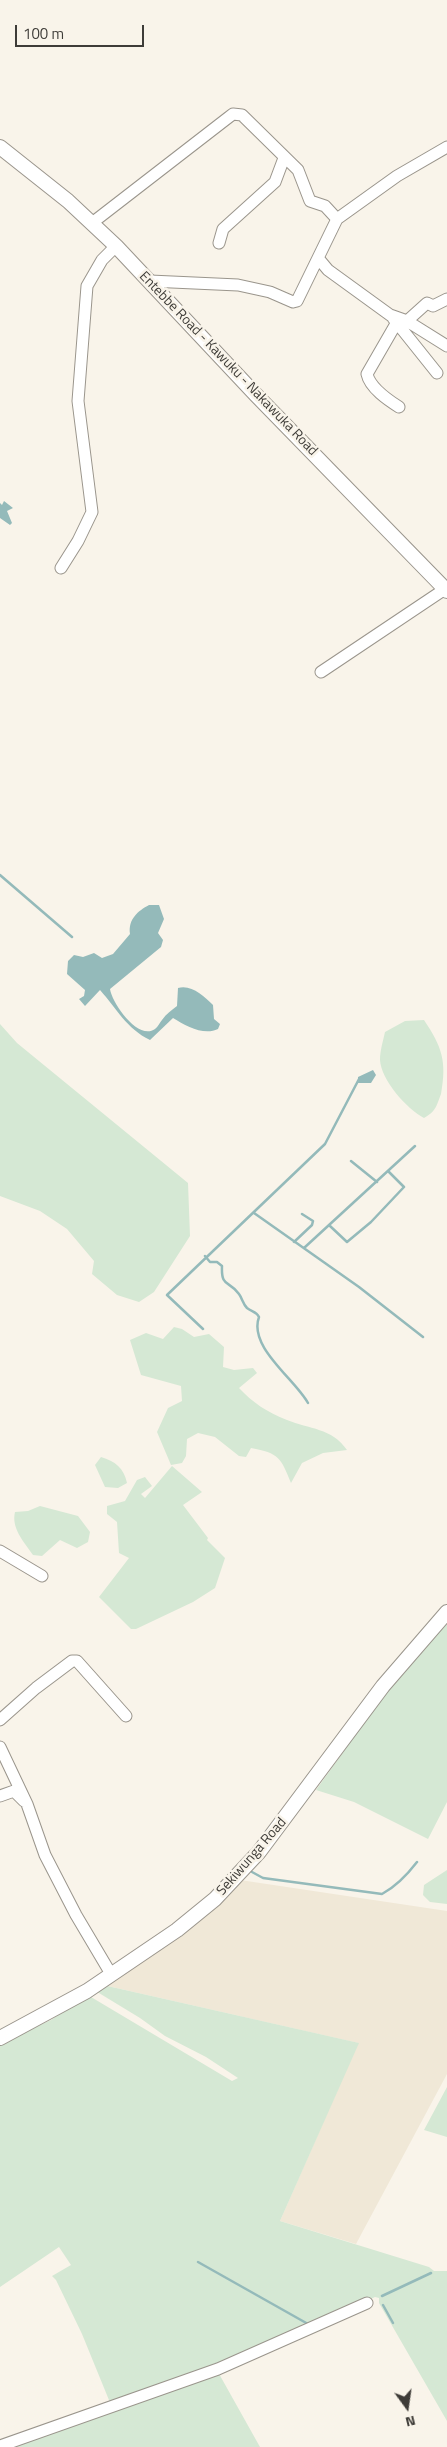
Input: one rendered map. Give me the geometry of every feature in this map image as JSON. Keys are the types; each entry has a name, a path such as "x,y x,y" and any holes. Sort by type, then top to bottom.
{"main road":[{"name":"Entebbe Road - Kawuku - Nakawuka Road","path":"0,147 92,222 150,281 256,395 446,590"},
{"name":"Sekiwunga Road","path":"0,2038 61,2006 200,1913 259,1852 383,1686 447,1612"}],"street":[{"path":"92,222 233,114 242,115 298,170 310,200 325,206 337,219"},
{"path":"150,281 238,284 270,292 293,302 300,297 337,219 421,160 447,147"},
{"path":"219,244 223,229 275,182 284,158"},
{"path":"61,568 78,541 92,512 83,460 84,446 78,402 87,286 102,260 116,246"},
{"path":"318,258 328,270 398,320 447,346"},
{"path":"399,407 384,397 368,380 367,374 398,320 427,303 433,306 447,299"},
{"path":"398,320 437,372"},
{"path":"321,672 446,590"},
{"path":"0,1551 42,1576"},
{"path":"0,1720 36,1688 72,1661 78,1661 126,1716"},
{"path":"0,1747 27,1804 45,1855 76,1915 111,1974"},
{"path":"0,1796 14,1791 27,1804"},
{"path":"0,2446 218,2368 367,2303"}],"shaded area":[{"path":"240,1880 447,1911 447,2074 356,2244 280,2221 358,2043 103,1985"}],"green space":[{"path":"424,1020 435,1038 442,1055 443,1082 437,1105 424,1118 410,1108 396,1093 381,1068 380,1060 385,1032 405,1021"},
{"path":"0,1024 17,1043 188,1183 190,1236 154,1292 139,1302 117,1295 92,1274 94,1261 67,1229 40,1211 0,1196"},
{"path":"174,1327 182,1329 194,1337 209,1334 224,1347 223,1367 234,1370 253,1368 257,1373 239,1388 255,1403 280,1417 327,1433 347,1450 323,1453 302,1463 291,1483 281,1462 268,1452 251,1448 246,1457 239,1456 215,1437 198,1433 187,1439 186,1456 182,1463 171,1465 157,1432 168,1408 182,1401 181,1386 141,1375 130,1340 146,1333 163,1339"},
{"path":"101,1457 111,1461 121,1469 127,1483 118,1488 105,1487 95,1465"},
{"path":"172,1466 202,1492 183,1505 208,1538 207,1540 225,1558 215,1588 193,1602 136,1629 131,1629 99,1597 129,1558 119,1553 117,1522 107,1514 107,1506 125,1501 137,1480 145,1477 152,1486 141,1494 145,1498"},
{"path":"40,1506 78,1516 90,1532 88,1542 77,1548 60,1540 42,1556 33,1555 22,1540 14,1518 15,1512 28,1511"},
{"path":"447,1619 447,1802 428,1839 354,1802 316,1790 379,1702"},
{"path":"447,1870 447,1904 430,1902 423,1895 424,1885"},
{"path":"103,1985 359,2043 280,2221 429,2267 434,2271 447,2271 447,2421 379,2303 379,2298 375,2297 269,2345 111,2405 82,2334 56,2280 52,2276 71,2265 59,2247 0,2287 0,2044 51,2020 80,2000 91,1997 232,2081 238,2078 206,2057 165,2036 140,2018 94,1990"},
{"path":"447,2087 447,2137 424,2130"},
{"path":"218,2372 260,2447 8,2447"}],"water":[{"path":"4,501 13,508 7,511 12,523 10,525 0,518 0,503 2,505"},
{"path":"149,905 159,905 164,919 158,933 163,940 161,947 110,989 115,1003 134,1025 141,1030 148,1031 155,1029 165,1016 177,1006 178,988 192,989 213,1005 214,1019 220,1024 218,1029 201,1031 173,1018 150,1040 122,1018 100,990 85,1006 79,999 84,996 85,990 67,974 68,961 74,955 83,957 94,953 102,958 113,954 130,934 132,920 141,910"},
{"path":"373,1070 376,1075 371,1083 358,1083 358,1077"}],"waterway":[{"path":"0,875 72,937"},
{"path":"203,1329 167,1295 325,1144 359,1079"},
{"path":"304,1248 415,1146"},
{"path":"351,1161 377,1182"},
{"path":"330,1226 347,1242 371,1222 404,1187 388,1171"},
{"path":"254,1213 359,1287 423,1337"},
{"path":"294,1242 312,1225 313,1221 302,1214"},
{"path":"205,1256 210,1262 217,1262 222,1266 224,1281 239,1294 244,1305 258,1315 257,1328 260,1340 266,1351 308,1403"},
{"path":"252,1872 263,1878 382,1894 401,1880 417,1862"},
{"path":"198,2262 308,2324"},
{"path":"382,2296 431,2273"},
{"path":"383,2305 393,2323"}]}
